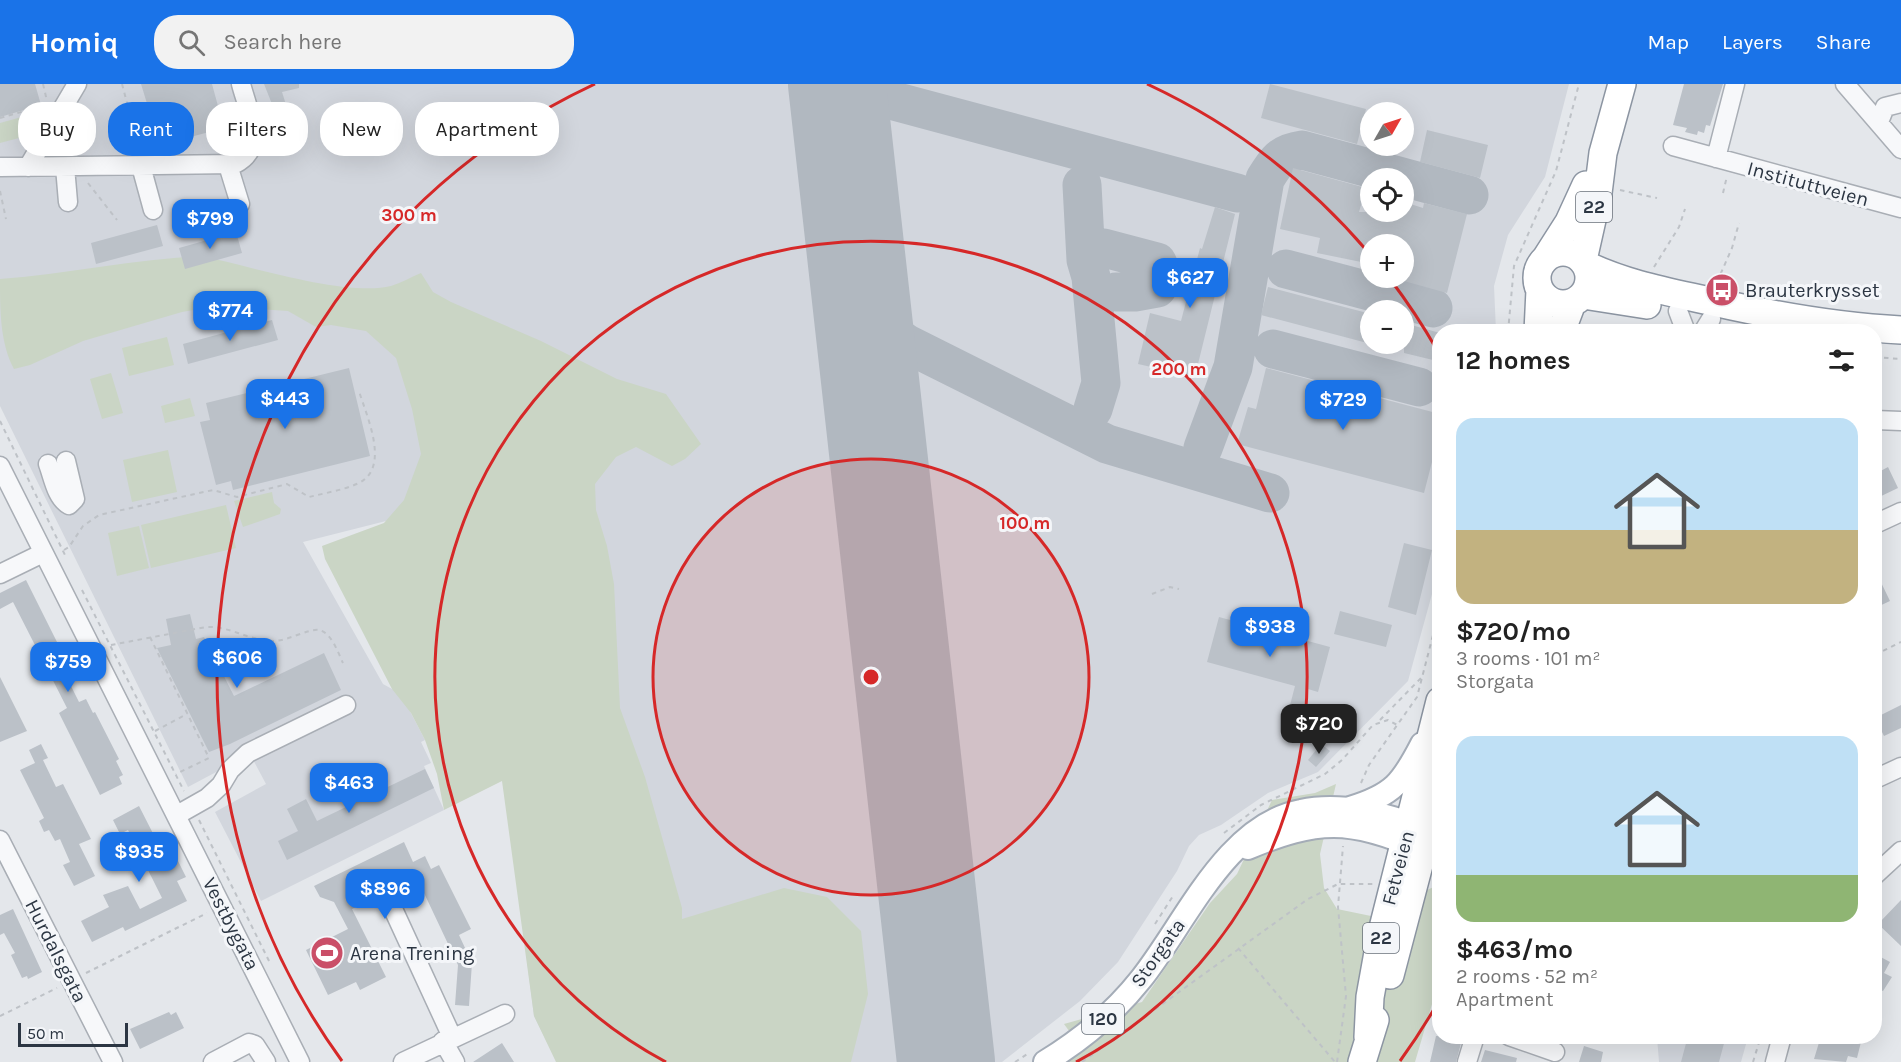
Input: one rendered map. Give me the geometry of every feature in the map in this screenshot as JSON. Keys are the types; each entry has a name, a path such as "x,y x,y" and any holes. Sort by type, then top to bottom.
{"highway":[{"name":"22","path":"1565,324 1577,299 1589,284 1585,263 1603,153 1622,84"},
{"name":"22","path":"1538,324 1539,269 1569,222 1603,153"},
{"path":"1546,258 1565,252 1629,283 1747,310 1838,324"},
{"path":"1540,290 1557,303 1577,299 1624,299 1682,321 1701,324"},
{"path":"1882,328 1901,330"},
{"path":"1882,342 1901,343"},
{"name":"Fetveien","path":"1424,838 1432,765"},
{"name":"Fetveien","path":"1365,1049 1377,955 1424,838 1432,812"}],"main road":[{"path":"1348,809 1379,799 1402,782 1432,722"},
{"name":"Storgata","path":"1040,1055 1088,1032 1124,1000 1151,965 1196,897 1225,847 1253,833 1269,821 1284,815 1317,809 1348,809 1424,838"},
{"name":"Storgata","path":"1225,847 1319,826 1359,828 1424,838"}],"street":[{"path":"28,167 77,84"},
{"path":"0,167 228,165 242,161 248,155 254,137 241,84"},
{"path":"1716,158 1735,84"},
{"path":"1845,84 1901,149"},
{"path":"1879,122 1885,107 1901,103"},
{"name":"Instituttveien","path":"1673,146 1901,208"},
{"path":"228,165 240,204"},
{"path":"142,166 153,210"},
{"path":"68,202 70,167"},
{"path":"1882,420 1901,421"},
{"name":"Vestbygata","path":"0,466 43,552 184,811 222,905 300,1062"},
{"path":"1882,521 1901,512"},
{"path":"0,574 43,552"},
{"path":"184,811 221,785 230,770 248,753 346,705"},
{"path":"1882,776 1901,767"},
{"name":"Hurdalsgata","path":"0,840 113,1062"},
{"path":"1882,868 1901,850"},
{"path":"388,898 448,1039 455,1062"},
{"path":"403,1062 505,1014"},
{"path":"213,1062 249,1043 255,1045 266,1062"},
{"path":"1467,1062 1473,1044"},
{"path":"1535,1044 1555,1050"},
{"path":"1775,1062 1780,1044"}],"path":[{"path":"122,84 142,166"},
{"path":"1509,324 1514,266 1556,171 1579,84"},
{"path":"0,118 18,113"},
{"path":"70,167 117,220"},
{"path":"1614,187 1629,193 1657,198"},
{"path":"0,191 6,219"},
{"path":"1651,270 1679,228 1684,209"},
{"path":"1716,286 1732,248 1739,223"},
{"path":"1882,358 1901,359"},
{"path":"63,551 69,547 82,525 99,515 213,490 237,497 287,484 309,497 360,482 368,476 376,459 359,391"},
{"path":"0,421 66,559"},
{"path":"80,586 176,775 184,811 273,970"},
{"path":"1152,594 1170,587 1179,589"},
{"path":"111,645 135,639 222,626 248,637 273,641 317,629 326,633 343,663"},
{"path":"150,637 209,758 176,775"},
{"path":"1359,789 1369,765 1399,726 1416,697 1432,638"},
{"path":"1882,652 1901,642"},
{"path":"1225,847 1245,814 1331,770 1422,676"},
{"path":"154,731 187,714"},
{"path":"1378,722 1388,720 1399,726"},
{"path":"1336,1062 1346,996 1338,884 1343,846"},
{"path":"1082,1062 1308,899 1338,884 1378,884"},
{"path":"1152,928 1174,895"},
{"path":"0,1016 222,905"},
{"path":"1238,948 1336,1062"},
{"path":"1753,1062 1759,1044"},
{"path":"1015,1062 1040,1055"}],"shaded area":[{"path":"0,84 1569,84 1545,177 1508,235 1494,286 1496,324 1432,324 1432,594 1408,681 1318,772 1268,793 1221,825 1199,835 1189,846 1177,871 1118,962 1080,1001 1002,1062 557,1062 534,1016 469,500 303,542 383,684 401,694 425,740 421,742 431,763 424,766 444,810 261,901 215,812 266,784 250,754 188,787 0,406"},
{"path":"1658,1044 1746,1044 1741,1062 1659,1062"}],"green space":[{"path":"18,118 18,138 0,143 0,123"},
{"path":"202,256 298,279 350,287 391,286 421,273 433,292 451,302 541,341 617,379 666,394 701,444 685,459 672,466 636,447 616,457 595,484 596,510 607,546 614,584 620,708 645,777 682,908 682,919 784,888 827,897 861,931 868,994 851,1062 556,1062 534,1016 502,781 444,810 437,774 425,740 411,713 392,689 325,559 322,546 384,523 404,500 421,454 412,409 396,358 366,331 331,325 316,327 288,311 216,306 182,312 83,341 30,365 14,369 9,359 2,326 0,279"},
{"path":"167,337 174,365 129,376 122,348"},
{"path":"111,373 123,413 102,419 90,379"},
{"path":"190,398 195,416 165,423 161,406"},
{"path":"168,450 177,492 132,502 123,460"},
{"path":"272,492 274,503 281,509 280,514 243,527 234,501"},
{"path":"226,505 236,548 151,568 141,525"},
{"path":"139,526 149,568 117,576 108,533"},
{"path":"1336,784 1320,854 1324,888 1337,909 1371,916 1432,888 1432,1004 1415,1062 1061,1062 1083,1050 1064,1024 1142,1002 1210,903 1237,874 1272,800 1315,793"}],"building":[{"path":"0,84 35,84 40,102 18,102 18,112 0,117"},
{"path":"141,84 212,84 217,102 206,102 206,133 194,136 194,102 147,102"},
{"path":"264,84 299,84 299,88 282,92 285,102 271,102"},
{"path":"1270,84 1360,107 1360,132 1357,144 1261,118"},
{"path":"1684,84 1723,84 1710,126 1706,125 1704,133 1698,131 1697,135 1685,132 1687,128 1673,125"},
{"path":"1427,130 1488,145 1480,178 1420,162"},
{"path":"1293,168 1360,186 1360,222 1414,222 1414,205 1423,208 1424,203 1467,214 1447,293 1414,284 1414,234 1360,234 1360,262 1317,253 1320,238 1280,229"},
{"path":"1215,207 1235,214 1198,364 1203,366 1200,378 1138,364 1150,313 1181,321 1200,248 1202,249"},
{"path":"157,225 163,246 96,264 91,243"},
{"path":"236,232 242,253 185,269 179,248"},
{"path":"1268,287 1360,311 1360,341 1261,315"},
{"path":"272,320 278,340 188,364 183,344"},
{"path":"1414,326 1432,331 1432,360 1408,354 1414,354"},
{"path":"349,368 370,456 233,490 231,481 216,485 200,422 210,420 206,403"},
{"path":"1266,368 1432,412 1432,462 1424,493 1237,444 1248,407 1256,409"},
{"path":"1888,467 1898,488 1882,496 1882,470"},
{"path":"1404,543 1432,550 1416,615 1388,607"},
{"path":"26,580 70,668 65,670 67,678 79,702 86,699 119,759 116,761 123,775 119,777 122,784 100,795 59,713 67,708 13,602 0,609 0,593"},
{"path":"1882,584 1890,601 1882,605"},
{"path":"1340,611 1392,625 1386,647 1334,634"},
{"path":"190,614 196,639 204,637 234,696 324,653 341,690 209,752 157,648 171,645 166,619"},
{"path":"1219,617 1330,647 1318,692 1308,689 1301,716 1288,713 1295,686 1207,662"},
{"path":"0,677 27,731 0,742"},
{"path":"1901,705 1901,728 1884,736 1882,714"},
{"path":"41,744 48,758 43,760 56,787 63,784 91,839 79,844 95,876 74,886 63,865 70,862 60,839 55,841 49,830 44,832 39,821 44,818 20,770 35,763 29,750"},
{"path":"1321,744 1330,751 1316,767 1308,760"},
{"path":"425,769 434,788 287,860 278,841 298,831 287,809 306,799 317,821"},
{"path":"139,806 167,861 176,857 186,877 177,881 187,901 125,931 123,927 92,942 81,921 109,907 103,895 128,886 140,909 162,898 128,830 120,834 113,820"},
{"path":"404,842 413,862 425,856 431,869 439,865 471,929 459,935 472,963 469,1006 455,1005 458,965 416,876 393,888 383,888 377,896 352,909 386,977 360,990 356,982 328,995 306,950 348,929 334,902 320,897 314,886"},
{"path":"1901,900 1901,946 1882,928 1882,920"},
{"path":"13,909 42,972 28,979 27,976 22,978 11,955 15,953 4,933 0,935 0,915"},
{"path":"1882,958 1890,962 1884,973 1892,977 1883,991"},
{"path":"169,1012 171,1015 176,1012 184,1028 140,1049 130,1029"},
{"path":"502,1043 514,1062 473,1062"},
{"path":"1434,1044 1461,1044 1456,1062 1430,1062"},
{"path":"1686,1044 1724,1044 1719,1062 1681,1062"},
{"path":"1819,1044 1860,1044 1857,1058 1848,1056 1846,1062 1814,1059"},
{"path":"1584,1046 1603,1052 1601,1062 1579,1062"},
{"path":"1485,1050 1517,1058 1516,1062 1481,1062"}],"taxiway":[{"path":"846,84 858,94 879,97 1237,193"},
{"path":"844,144 847,125 852,113 862,104 879,97"},
{"path":"1203,448 1233,367 1265,179 1280,159 1289,153 1302,150 1469,195"},
{"path":"1082,185 1086,260 1091,277 1101,383 1093,409"},
{"path":"1104,248 1157,262 1164,278 1157,288 1135,292 1116,292"},
{"path":"1286,269 1433,308"},
{"path":"860,291 868,317 907,344 885,343 875,354 869,376"},
{"path":"907,344 1107,444 1270,493"},
{"path":"1273,349 1419,387"}],"runway":[{"path":"837,84 946,1062"}],"place":[{"name":"Brauterkrysset","path":"1722,290"},
{"name":"Arena Trening","path":"327,953"}]}
